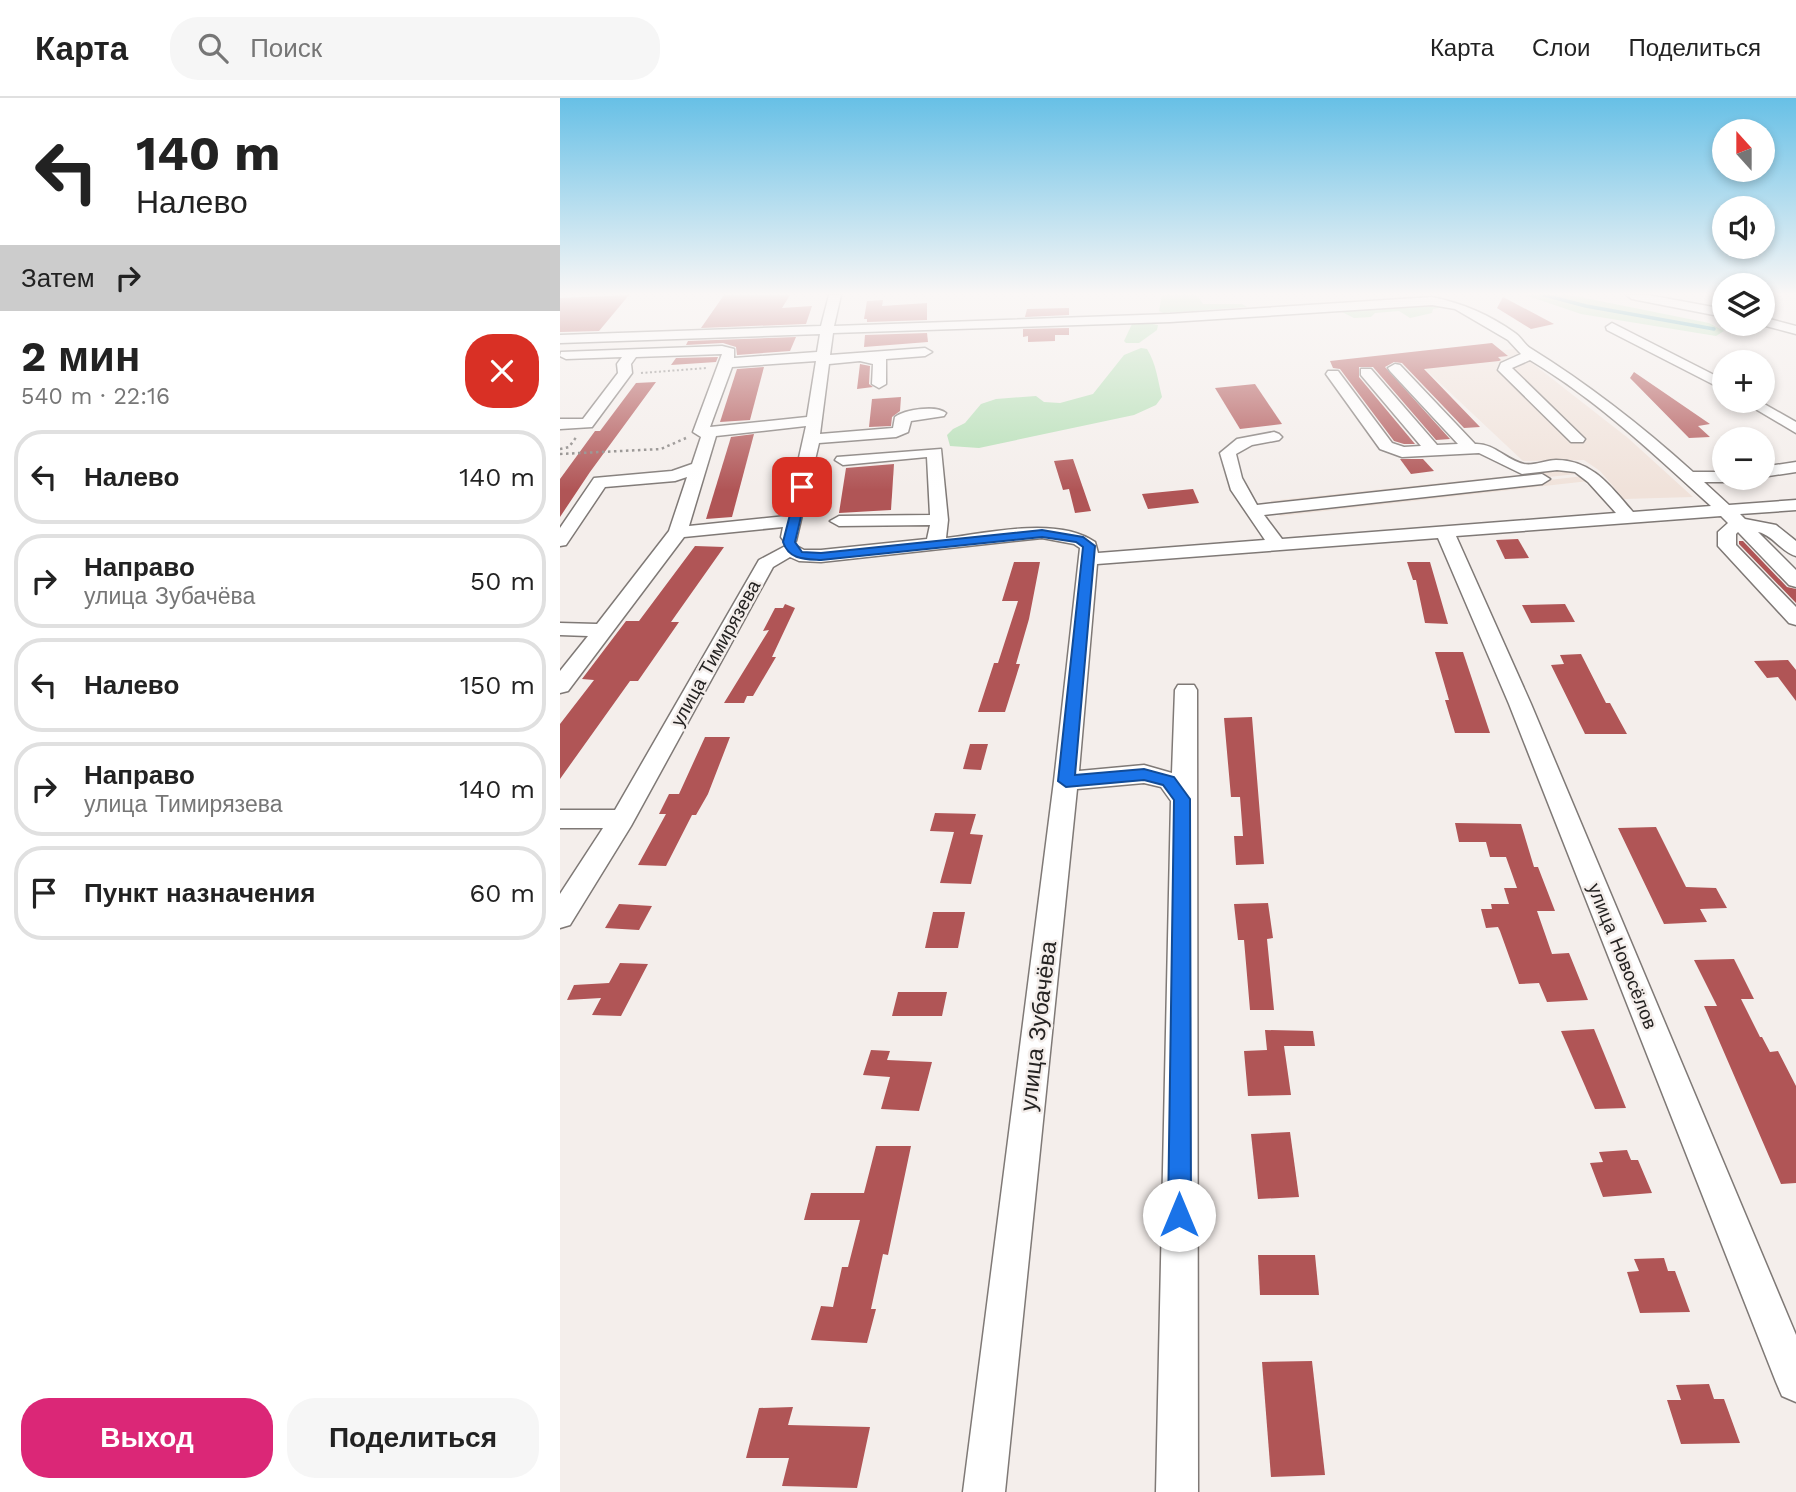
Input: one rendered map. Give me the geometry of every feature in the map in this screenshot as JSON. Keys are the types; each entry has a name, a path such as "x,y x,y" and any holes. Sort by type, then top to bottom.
{"street":[{"path":"560,424 587,424 625,373 624,364 627,360"},
{"path":"560,686 678,532 727,360"},
{"path":"726,364 790,360"},
{"path":"823,360 798,511 789,542 799,555 821,556 1042,533 1079,539 1089,546 1089,559 1629,518 1733,517 1796,505"},
{"path":"871,360 880,362 879,384"},
{"path":"1519,360 1506,366 1505,370 1577,439"},
{"path":"1542,360 1567,376 1692,477 1796,580"},
{"path":"1675,360 1712,380"},
{"path":"1395,368 1470,448"},
{"path":"1366,372 1432,449"},
{"path":"1333,374 1386,446 1402,452 1482,447 1522,469 1557,465 1580,468 1629,518"},
{"path":"811,439 895,432 903,429 903,417 939,413"},
{"path":"1770,413 1796,428"},
{"path":"706,432 814,421"},
{"path":"1274,437 1249,440 1228,453 1229,467 1252,511 1278,544"},
{"path":"843,460 935,452 939,520 935,544"},
{"path":"560,541 600,482 675,476 698,467"},
{"path":"1775,470 1796,467"},
{"path":"1252,511 1588,474"},
{"path":"1692,477 1712,477"},
{"path":"1733,517 1770,529 1796,550"},
{"path":"1733,517 1727,531 1727,546 1796,619"},
{"path":"839,521 939,520"},
{"path":"678,532 793,522"},
{"name":"улица Новосёлов","path":"1445,532 1520,704 1796,1382"},
{"name":"улица Тимирязева","path":"560,917 622,819 766,564 791,548"},
{"name":"улица Зубачёва","path":"984,1492 1089,559"},
{"path":"560,629 603,630"},
{"path":"1177,1492 1182,799 1186,690"},
{"path":"1066,781 1144,774 1169,781 1182,799"},
{"path":"560,819 622,819"}],"path":[{"path":"625,373 726,364"},
{"path":"560,454 661,449 706,432"}],"shaded area":[{"path":"1421,360 1528,360 1628,438 1693,497 1624,499 1600,471 1584,460 1523,461 1426,370"},
{"path":"1573,469 1577,474 1273,506 1270,501"},
{"path":"1584,476 1589,481 1280,516 1277,511"}],"green space":[{"path":"1120,360 1153,360 1162,397 1156,405 1134,415 979,448 950,446 947,435 965,423 981,404 996,399 1036,396 1044,402 1060,403 1093,394"}],"building":[{"path":"675,360 717,360 716,362 671,365"},
{"path":"1501,360 1424,369 1480,427 1464,428 1402,363 1394,362 1385,367 1450,439 1436,440 1373,367 1359,367 1359,377 1415,444 1394,441 1340,369 1333,368 1330,361"},
{"path":"860,364 870,366 869,384 873,387 857,389"},
{"path":"764,367 750,420 720,422 737,369"},
{"path":"1634,372 1710,424 1698,426 1710,437 1689,438 1630,378"},
{"path":"656,382 560,517 560,479 595,431 600,431 636,383"},
{"path":"1255,384 1282,424 1240,429 1215,388"},
{"path":"901,397 900,411 892,417 891,426 869,427 872,399"},
{"path":"754,434 732,517 706,519 731,437"},
{"path":"1073,459 1091,511 1075,513 1069,489 1063,490 1054,461"},
{"path":"1400,459 1423,459 1434,471 1411,474"},
{"path":"894,464 891,510 839,513 846,468"},
{"path":"1193,489 1199,503 1148,509 1142,494"},
{"path":"1518,539 1529,558 1505,559 1496,540"},
{"path":"1739,541 1743,541 1787,587 1796,589 1796,603 1739,544"},
{"path":"695,546 724,547 671,622 679,622 638,681 630,681 560,779 560,724 594,680 582,679 626,621 639,621"},
{"path":"1014,562 1040,562 1029,619 1016,664 1020,664 1005,712 978,712 994,663 998,663 1018,601 1002,601"},
{"path":"1407,562 1430,562 1448,624 1425,623 1416,580 1413,580"},
{"path":"785,604 795,608 772,657 776,657 753,696 747,696 744,703 724,703 769,630 763,631 775,608 783,608"},
{"path":"1565,604 1575,622 1531,623 1522,605"},
{"path":"1435,652 1463,652 1490,733 1455,733"},
{"path":"1581,654 1606,703 1610,703 1627,734 1585,734 1551,665 1564,664 1560,655"},
{"path":"1788,660 1796,670 1796,701 1778,677 1767,678 1754,661"},
{"path":"1252,717 1264,864 1236,865 1234,836 1243,836 1240,797 1231,797 1224,718"},
{"path":"705,737 730,737 708,794 696,815 692,815 666,866 638,865 666,814 659,814 669,794 679,794"},
{"path":"970,744 988,744 981,770 963,769"},
{"path":"935,813 976,814 970,834 983,835 971,884 940,883 954,832 930,831"},
{"path":"1455,823 1521,824 1534,867 1538,867 1555,911 1537,911 1552,954 1569,953 1588,1000 1547,1002 1539,983 1519,984 1498,927 1486,928 1481,909 1492,909 1491,904 1509,904 1504,888 1517,888 1506,857 1490,857 1486,842 1459,842"},
{"path":"1656,827 1686,887 1716,888 1727,908 1700,909 1707,922 1664,924 1618,828"},
{"path":"1268,903 1273,938 1267,939 1274,1010 1250,1010 1244,940 1238,940 1234,904"},
{"path":"619,904 652,906 639,930 605,928"},
{"path":"933,912 965,912 958,948 925,948"},
{"path":"1734,959 1754,999 1741,999 1760,1037 1770,1052 1778,1051 1796,1086 1796,1183 1781,1184 1704,1006 1717,1006 1694,960"},
{"path":"620,963 648,964 621,1016 592,1015 601,998 567,1000 574,985 609,983"},
{"path":"898,992 947,992 942,1016 892,1016"},
{"path":"1594,1029 1626,1108 1595,1109 1561,1031"},
{"path":"1265,1030 1313,1031 1315,1046 1284,1046 1291,1095 1248,1096 1244,1051 1267,1050"},
{"path":"871,1050 890,1051 887,1060 932,1062 919,1111 881,1109 890,1077 863,1075"},
{"path":"1290,1132 1299,1197 1258,1199 1251,1134"},
{"path":"876,1146 911,1146 888,1255 883,1254 871,1309 876,1309 867,1343 811,1340 821,1306 833,1307 842,1267 848,1267 860,1220 804,1220 811,1193 864,1193"},
{"path":"1627,1150 1631,1160 1638,1160 1652,1193 1603,1197 1590,1163 1603,1162 1599,1152"},
{"path":"1258,1255 1315,1255 1319,1295 1260,1295"},
{"path":"1664,1258 1668,1271 1675,1271 1690,1312 1640,1313 1627,1272 1639,1271 1634,1259"},
{"path":"1312,1361 1325,1475 1271,1477 1262,1362"},
{"path":"1709,1384 1714,1399 1724,1399 1740,1443 1681,1444 1667,1400 1681,1400 1676,1385"},
{"path":"793,1407 788,1425 870,1427 857,1488 782,1486 789,1458 746,1458 759,1408"}],"route":[{"path":"802,487 789,542 799,555 821,556 1042,533 1079,539 1089,546 1066,781 1144,774 1169,781 1182,799 1179,1215"}]}
